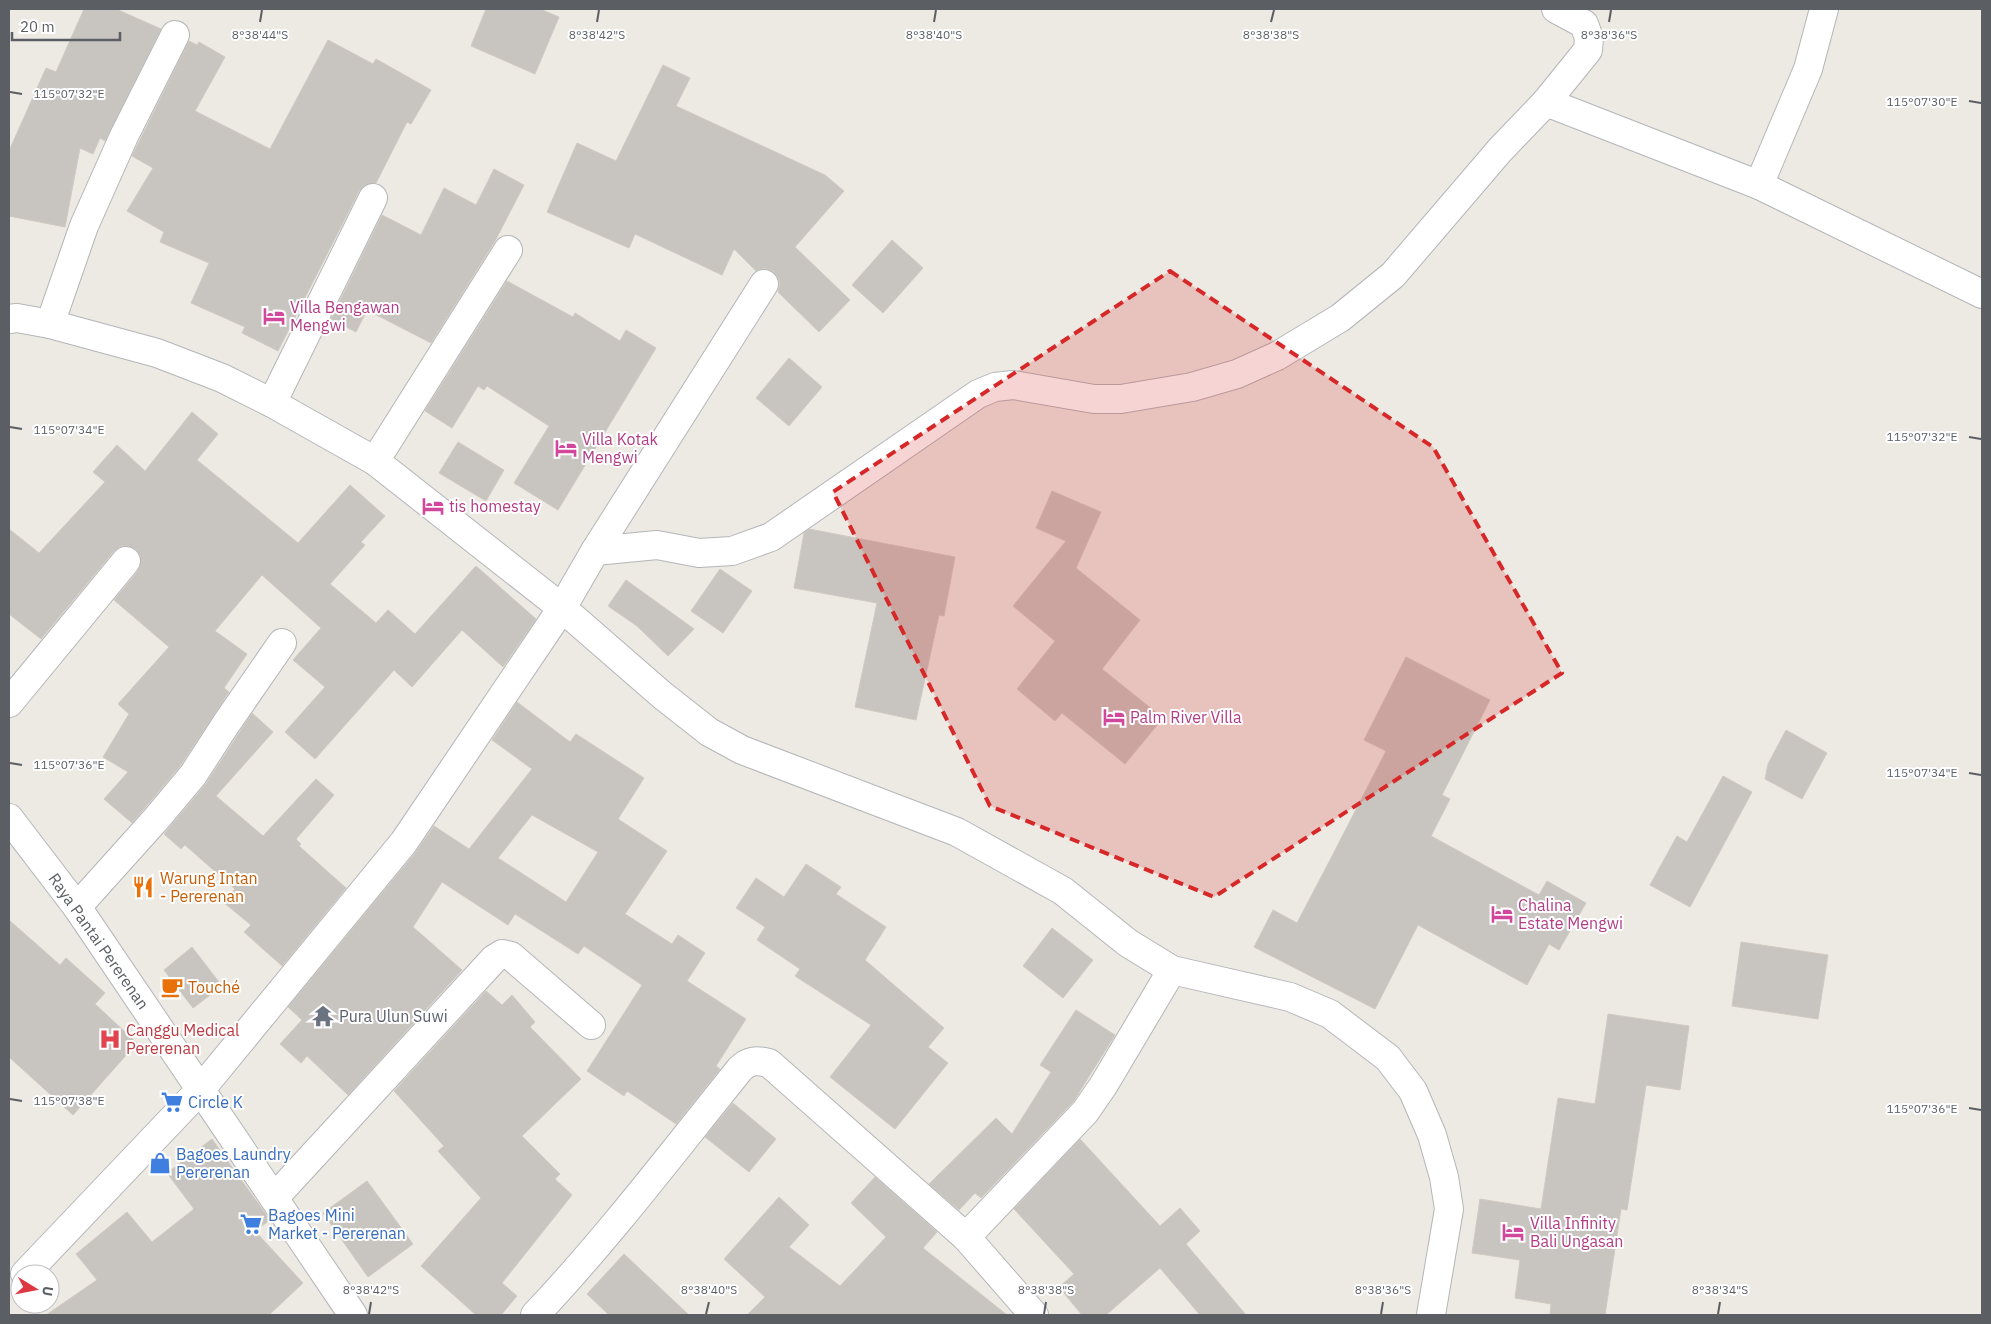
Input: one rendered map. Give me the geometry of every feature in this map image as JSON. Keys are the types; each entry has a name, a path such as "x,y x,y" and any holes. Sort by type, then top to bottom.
{"street":[{"path":"595,552 657,545 699,553 732,551 771,537 978,394 995,387 1012,385 1094,399 1120,399 1192,387 1237,374 1277,356 1340,318 1393,275 1500,150 1546,102 1588,50 1589,38 1584,24 1556,9"},
{"path":"1759,185 1808,69 1824,9"},
{"path":"50,324 84,226 124,136 175,35"},
{"path":"1546,102 1759,185 1982,294"},
{"path":"272,403 374,198"},
{"path":"375,461 508,250"},
{"path":"35,1264 201,1089 404,842 562,608 595,552 764,284"},
{"path":"9,319 16,318 50,324 157,353 222,378 272,403 375,461 562,608 662,696 708,732 742,750 957,832 1063,891 1128,943 1172,970 1290,997 1330,1014 1388,1058 1413,1091 1432,1135 1444,1177 1449,1210 1431,1315"},
{"path":"9,703 126,560"},
{"path":"77,906 194,775 230,717 282,643"},
{"name":"Raya Pantai Pererenan","path":"9,818 77,906 353,1315"},
{"path":"274,1198 494,959 502,954 511,956 591,1025"},
{"path":"966,1237 1085,1112 1103,1086 1172,970"},
{"path":"535,1315 612,1228 740,1069 746,1063 758,1060 769,1063 966,1237 1034,1315"}],"highlighted area":[{"path":"1170,271 1433,447 1562,673 1214,897 990,806 833,492"}],"building":[{"path":"84,9 116,9 161,29 105,141 100,138 93,154 80,148 65,227 9,216 9,151 46,68 56,72"},
{"path":"486,9 540,9 559,17 535,74 471,46"},
{"path":"328,40 373,64 376,59 431,90 411,124 407,122 376,183 365,185 359,191 278,351 242,333 245,327 191,303 209,263 160,242 164,232 127,211 153,168 132,156 189,41 197,45 199,42 225,57 195,111 270,149"},
{"path":"663,65 690,78 676,106 825,175 844,191 795,247 850,300 819,332 778,292 780,284 778,277 773,271 764,268 756,271 734,249 722,275 635,234 629,248 547,212 577,143 616,161"},
{"path":"494,169 524,185 495,241 431,343 367,310 356,332 331,319 382,215 421,235 444,188 476,205"},
{"path":"892,240 923,268 883,313 852,285"},
{"path":"507,281 573,317 575,313 620,341 626,330 656,348 558,510 514,483 549,426 487,386 484,390 478,386 452,428 425,411"},
{"path":"789,358 822,387 789,426 756,398"},
{"path":"192,412 218,434 197,460 298,543 350,485 385,516 361,542 365,545 330,584 376,623 388,610 415,634 476,566 536,619 503,667 462,630 412,687 394,670 315,759 285,732 325,687 293,660 321,628 262,575 215,631 247,654 224,688 229,692 180,766 132,823 104,799 128,772 103,757 129,714 118,704 169,647 114,600 138,571 141,563 140,555 136,549 128,546 121,546 114,551 41,639 9,614 9,529 39,553 105,482 93,472 117,445 145,471"},
{"path":"458,442 504,470 486,501 439,473"},
{"path":"1052,491 1101,512 1076,568 1140,620 1102,669 1163,718 1125,764 1062,713 1055,721 1017,689 1055,641 1013,606 1066,541 1036,528"},
{"path":"809,529 955,557 944,616 939,615 916,720 855,707 877,603 794,588 804,533"},
{"path":"720,569 752,591 723,633 691,611"},
{"path":"626,580 694,629 668,656 637,626 608,606"},
{"path":"1406,657 1490,700 1442,795 1450,799 1431,836 1539,895 1547,881 1586,903 1559,950 1549,944 1527,985 1418,925 1375,1009 1254,947 1273,910 1297,923 1386,751 1364,740"},
{"path":"517,702 570,742 576,734 644,778 618,819 667,851 625,914 672,944 678,935 705,953 687,981 746,1019 716,1066 720,1069 676,1124 627,1091 624,1096 587,1071 642,985 584,946 578,954 515,914 508,925 442,882 413,927 462,970 348,1095 307,1056 301,1063 280,1044 302,1020 288,1007 416,852 434,826 469,849 532,769 492,740","holes":["532,815 598,852 566,902 498,858"]},
{"path":"252,713 273,732 216,796 263,836 316,779 334,795 296,839 301,844 299,846 346,888 282,966 244,932 251,925 223,902 235,889 185,845 181,849 164,834 206,784"},
{"path":"1786,730 1827,753 1802,799 1765,779 1768,764"},
{"path":"1723,776 1752,792 1690,907 1650,885 1677,836 1687,842"},
{"path":"806,864 841,887 836,894 886,927 865,960 944,1028 928,1047 948,1063 895,1129 830,1077 871,1025 795,976 800,969 757,940 765,927 736,908 756,878 784,897"},
{"path":"9,920 60,965 66,958 105,993 95,1004 137,1043 73,1115 9,1057"},
{"path":"1052,928 1093,960 1063,998 1023,966"},
{"path":"1741,942 1828,955 1818,1019 1732,1006"},
{"path":"192,947 222,986 193,1008 164,970"},
{"path":"486,991 502,1005 512,995 535,1022 530,1027 581,1079 522,1136 560,1174 555,1179 572,1195 502,1283 517,1296 501,1315 476,1315 421,1266 481,1198 438,1151 444,1146 394,1091"},
{"path":"1076,1010 1115,1035 1073,1102 981,1198 975,1193 959,1210 929,1184 996,1118 1012,1134 1051,1072 1040,1065"},
{"path":"1608,1014 1689,1026 1680,1090 1646,1085 1627,1210 1621,1209 1605,1315 1550,1315 1551,1304 1515,1298 1520,1260 1472,1253 1480,1199 1541,1209 1558,1098 1595,1104"},
{"path":"733,1103 776,1139 749,1172 705,1137"},
{"path":"212,1139 270,1220 255,1231 303,1283 269,1315 46,1315 60,1314 60,1305 97,1280 76,1254 127,1212 152,1242 194,1209 167,1173"},
{"path":"1080,1139 1160,1226 1180,1208 1200,1231 1186,1244 1246,1315 1200,1315 1160,1268 1106,1315 1082,1315 1059,1287 1074,1274 1014,1209"},
{"path":"875,1177 937,1232 923,1248 1007,1315 747,1315 765,1297 724,1259 779,1197 809,1225 789,1247 840,1286 886,1237 851,1203"},
{"path":"367,1181 413,1244 368,1277 323,1213"},
{"path":"624,1254 689,1315 609,1315 587,1294"}],"place":[{"name":"Villa Bengawan Mengwi","path":"274,316"},
{"name":"Villa Kotak Mengwi","path":"566,448"},
{"name":"tis homestay","path":"433,506"},
{"name":"Palm River Villa","path":"1114,717"},
{"name":"Warung Intan - Pererenan","path":"143,887"},
{"name":"Chalina Estate Mengwi","path":"1502,914"},
{"name":"Touché","path":"172,987"},
{"name":"Pura Ulun Suwi","path":"323,1016"},
{"name":"Canggu Medical Pererenan","path":"110,1039"},
{"name":"Circle K","path":"172,1102"},
{"name":"Bagoes Laundry Pererenan","path":"160,1163"},
{"name":"Bagoes Mini Market - Pererenan","path":"251,1224"},
{"name":"Villa Infinity Bali Ungasan","path":"1513,1232"}]}
